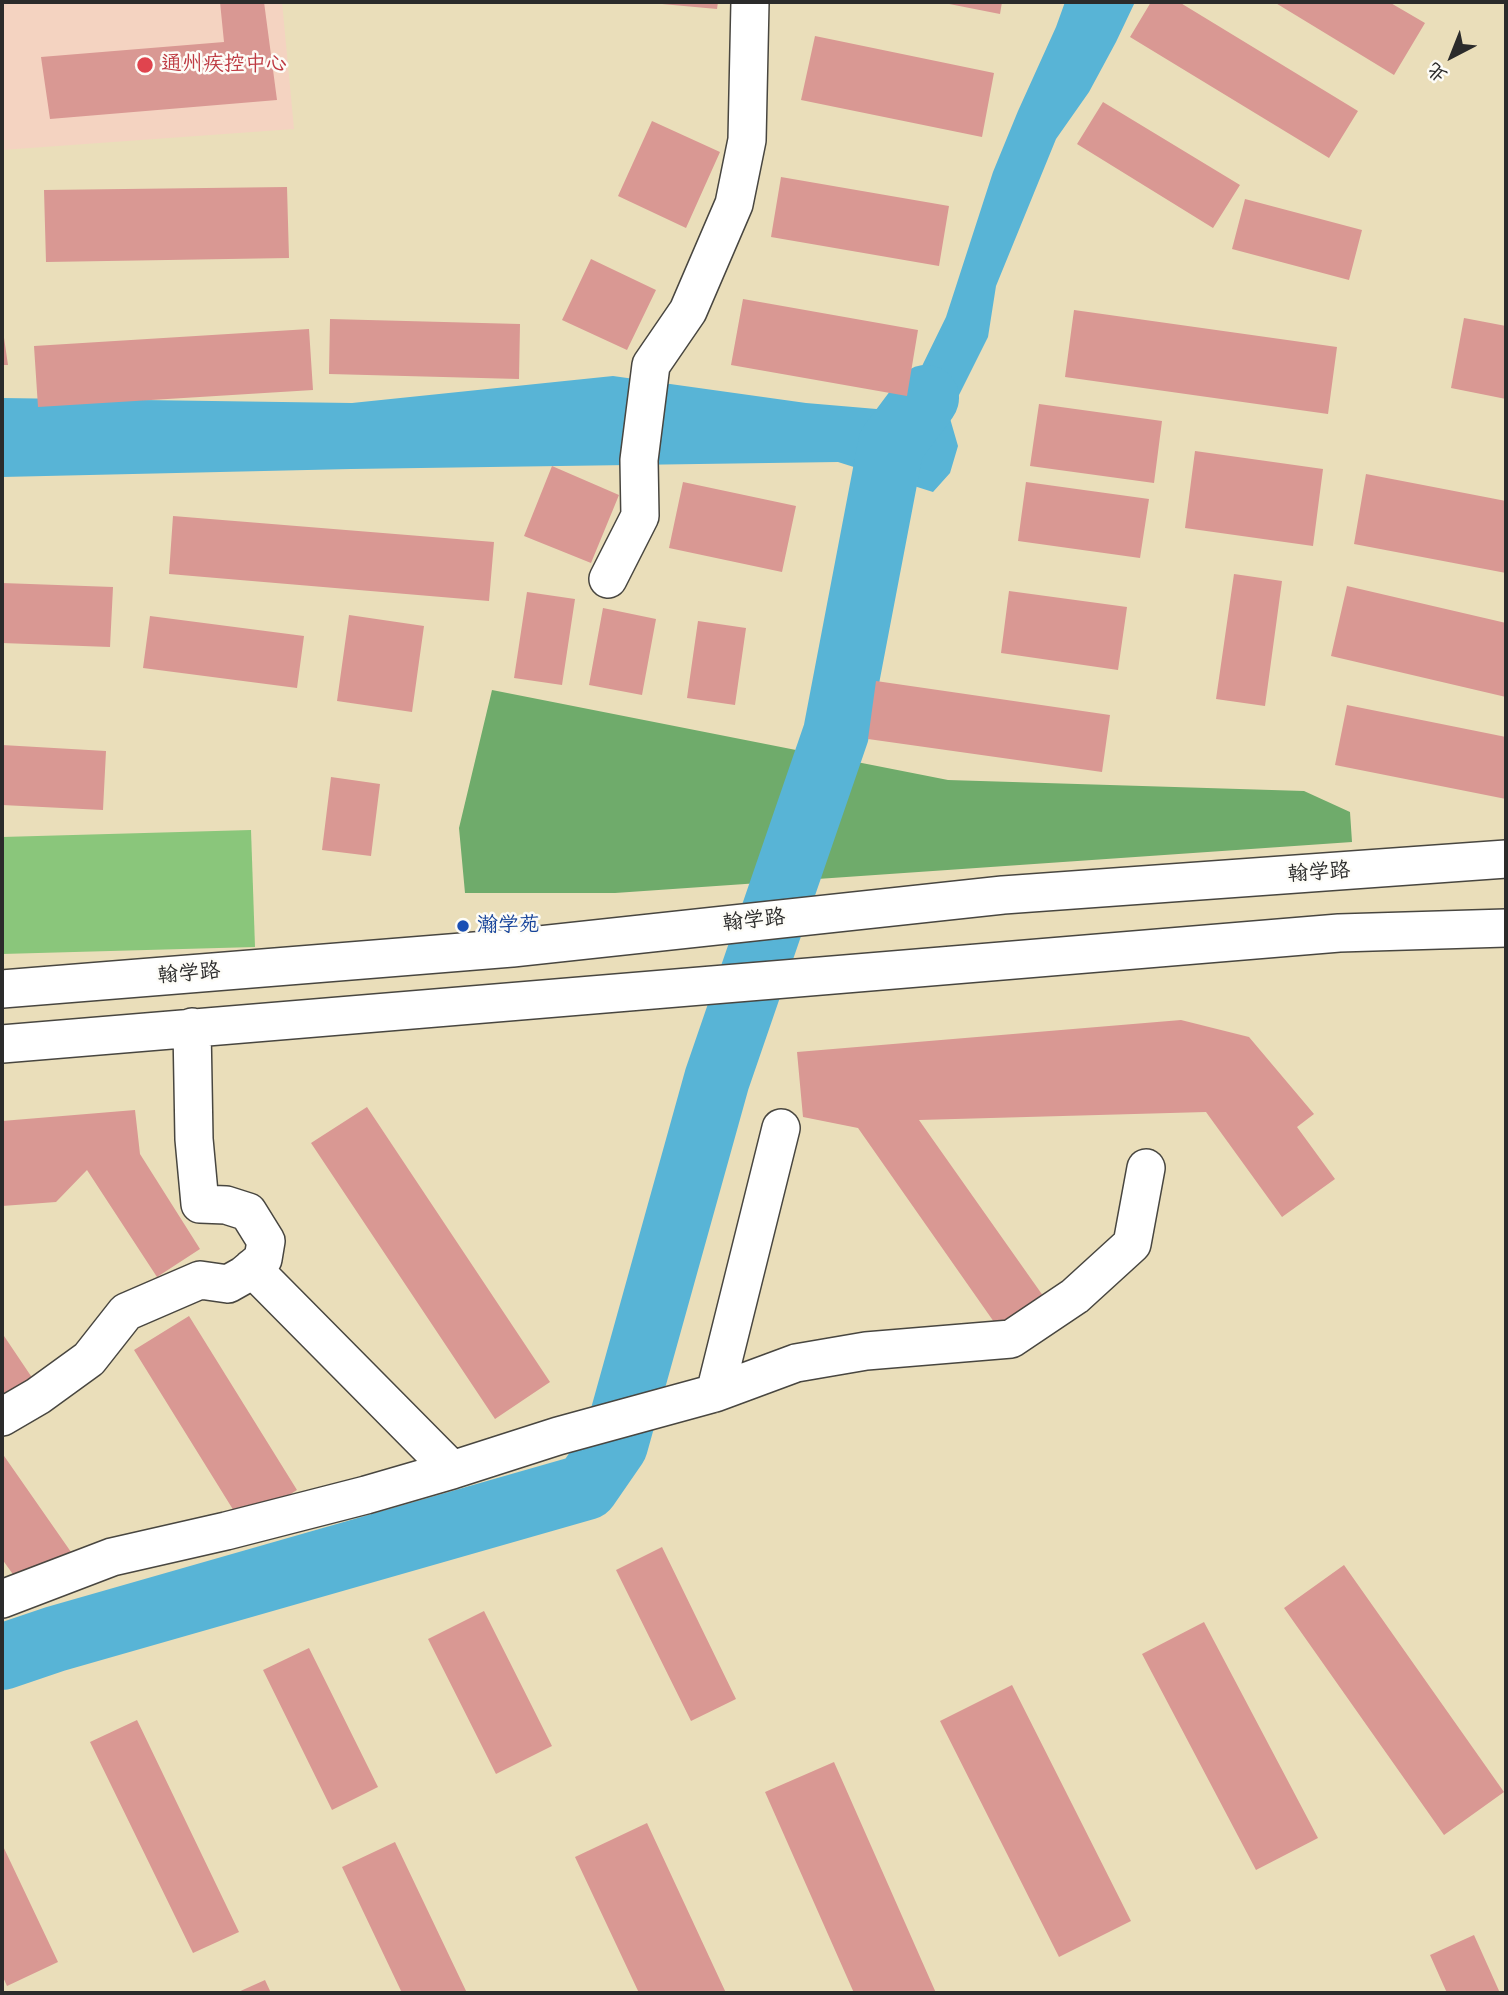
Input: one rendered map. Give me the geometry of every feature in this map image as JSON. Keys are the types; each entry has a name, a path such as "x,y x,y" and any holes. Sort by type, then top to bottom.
{"street":[{"path":"608,579 640,516 639,460 651,365 688,311 734,204 747,140 750,2"},
{"name":"翰学路","path":"2,989 512,948 1003,895 1506,859"},
{"path":"2,1044 1339,933 1506,928"},
{"path":"2,1417 38,1396 89,1359 126,1312 200,1280 228,1284 263,1259 266,1241 248,1212 226,1205 200,1204 194,1139 192,1027"},
{"path":"715,1392 781,1128"},
{"path":"2,1599 112,1557 354,1499 558,1436 715,1392 796,1363 866,1351 1011,1339 1075,1296 1132,1244 1146,1168"},
{"path":"251,1268 452,1470"}],"shaded area":[{"name":"通州疾控中心","path":"2,2 282,2 294,129 2,150"}],"green space":[{"path":"492,690 948,780 1304,791 1350,812 1352,842 615,893 465,893 459,828"},
{"path":"251,830 255,947 2,954 2,837"}],"water":[{"path":"1065,2 1135,2 1089,92 1056,139 996,286 988,337 949,415 958,446 950,473 933,492 838,462 2,477 2,398 352,403 613,376 806,403 900,411 946,317 993,172"}],"building":[{"path":"220,2 264,2 277,100 50,119 41,57 224,42"},
{"path":"662,2 718,2 717,9"},
{"path":"939,2 1002,2 1000,14"},
{"path":"1151,2 1179,2 1358,111 1329,158 1130,37"},
{"path":"1274,2 1389,2 1425,23 1394,75"},
{"path":"815,36 994,73 982,137 801,100"},
{"path":"1103,102 1240,185 1213,228 1077,144"},
{"path":"652,121 720,152 686,228 618,196"},
{"path":"781,177 949,206 939,266 771,237"},
{"path":"287,187 289,258 46,262 44,190"},
{"path":"1245,199 1362,230 1349,280 1232,249"},
{"path":"591,259 656,290 627,350 562,320"},
{"path":"743,299 918,330 907,396 731,365"},
{"path":"1074,310 1337,347 1328,414 1065,377"},
{"path":"1464,318 1506,326 1506,399 1451,388"},
{"path":"330,319 520,324 519,379 329,374"},
{"path":"2,324 8,365 2,365"},
{"path":"309,329 313,390 38,407 34,346"},
{"path":"1039,404 1162,421 1154,483 1030,466"},
{"path":"1195,451 1323,469 1313,546 1185,528"},
{"path":"552,466 619,495 591,563 524,536"},
{"path":"1366,474 1506,501 1506,573 1354,544"},
{"path":"683,482 796,506 782,572 669,548"},
{"path":"1026,482 1149,499 1140,558 1018,541"},
{"path":"173,516 494,542 489,601 169,574"},
{"path":"1234,574 1282,581 1265,706 1216,699"},
{"path":"2,583 113,587 110,647 2,643"},
{"path":"1347,586 1506,623 1506,697 1331,656"},
{"path":"1009,591 1127,607 1118,670 1001,653"},
{"path":"527,592 575,599 562,685 514,678"},
{"path":"603,608 656,619 642,695 589,685"},
{"path":"349,615 424,626 412,712 337,701"},
{"path":"150,616 304,636 297,688 143,668"},
{"path":"698,621 746,628 735,705 687,698"},
{"path":"876,681 1110,715 1102,772 868,739"},
{"path":"1347,705 1506,737 1506,799 1335,765"},
{"path":"2,745 106,751 103,810 2,805"},
{"path":"331,777 380,784 371,856 322,850"},
{"path":"1181,1020 1249,1037 1314,1114 1297,1127 1335,1179 1282,1217 1206,1112 919,1120 1046,1300 1001,1332 858,1128 803,1117 797,1052"},
{"path":"367,1107 550,1382 495,1419 311,1143"},
{"path":"135,1110 140,1154 200,1249 157,1277 87,1170 56,1202 2,1206 2,1121"},
{"path":"189,1316 297,1490 242,1524 134,1350"},
{"path":"2,1333 35,1382 2,1404"},
{"path":"2,1453 71,1552 22,1587 2,1559"},
{"path":"662,1547 736,1699 691,1721 616,1570"},
{"path":"1344,1565 1504,1792 1444,1835 1284,1608"},
{"path":"484,1611 552,1746 496,1774 428,1639"},
{"path":"1204,1622 1318,1838 1256,1870 1142,1654"},
{"path":"309,1648 378,1787 332,1810 263,1670"},
{"path":"1012,1685 1131,1921 1059,1957 940,1721"},
{"path":"137,1720 239,1932 193,1953 90,1742"},
{"path":"834,1762 936,1993 854,1993 765,1792"},
{"path":"647,1823 726,1993 639,1993 575,1857"},
{"path":"395,1842 467,1993 402,1993 342,1867"},
{"path":"2,1844 58,1962 7,1986 2,1975"},
{"path":"1474,1935 1500,1993 1447,1993 1430,1955"},
{"path":"265,1980 271,1993 236,1993"}],"waterway":[{"path":"2,1657 55,1639 586,1487 615,1445 717,1079 836,733 891,445 926,398"}],"place":[{"name":"通州疾控中心","path":"145,65"},
{"name":"瀚学苑","path":"463,926"}]}
